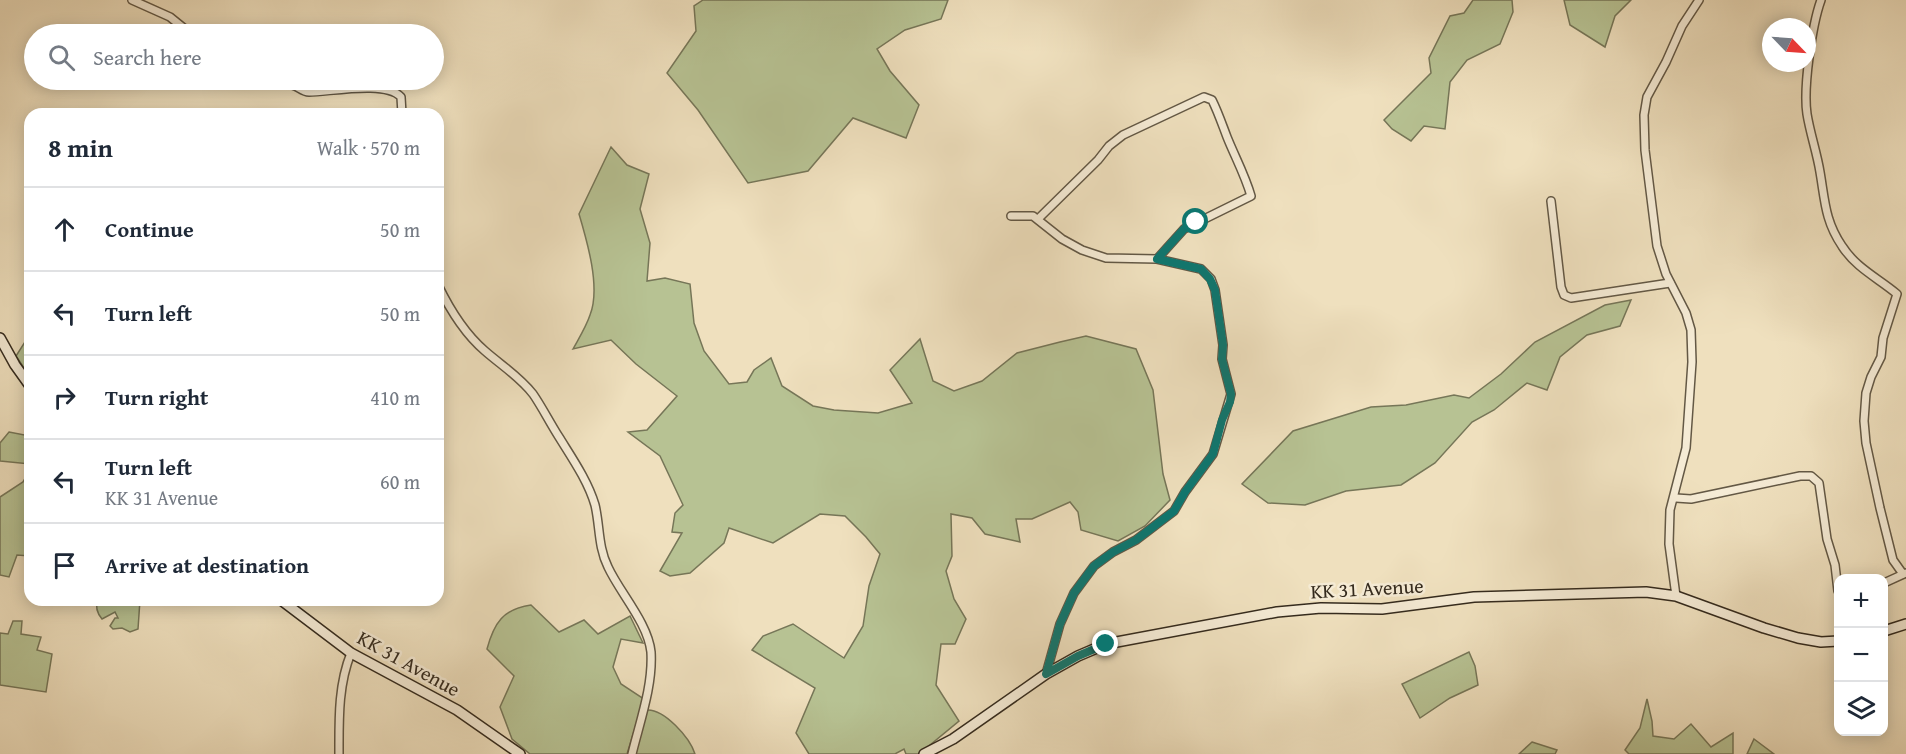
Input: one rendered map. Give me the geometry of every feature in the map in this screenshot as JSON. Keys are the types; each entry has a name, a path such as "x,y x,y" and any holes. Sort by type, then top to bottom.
{"main road":[{"path":"0,338 24,377"},
{"name":"KK 31 Avenue","path":"924,754 953,739 1046,674 1106,644 1277,612 1320,608 1382,609 1474,597 1646,592 1676,596 1798,639 1834,641"},
{"name":"KK 31 Avenue","path":"289,606 351,653 457,710 520,754"},
{"path":"1888,630 1906,624"}],"street":[{"path":"132,0 170,17 179,24"},
{"path":"1676,596 1669,544 1670,510 1686,448 1692,362 1691,330 1686,313 1661,261 1653,227 1644,139 1644,105 1682,26 1699,0"},
{"path":"1821,0 1810,53 1807,113 1816,147 1828,220 1841,246 1853,261 1897,294 1883,338 1881,357 1871,376 1866,393 1864,421 1866,443 1893,560 1904,574 1888,581"},
{"path":"302,90 306,92 322,90"},
{"path":"374,90 394,92 400,97 401,108"},
{"path":"1038,219 1098,160 1109,146 1123,135 1204,97 1212,100 1245,174 1251,196 1184,229 1157,259"},
{"path":"1551,201 1564,295 1571,298 1670,283"},
{"path":"1011,216 1033,216 1062,239 1106,258 1157,259 1201,269 1210,279 1215,290 1223,345 1222,359 1231,394 1213,454 1174,511 1136,540 1113,552 1094,566 1074,593 1060,624 1046,674"},
{"path":"444,297 464,329 532,393 577,466 590,492 595,505 606,564 635,613 651,650 647,691 632,754"},
{"path":"1676,498 1691,499 1800,476 1811,476 1819,483 1827,539 1836,574"},
{"path":"339,754 341,688 345,666 351,653"}],"green space":[{"path":"703,0 948,0 941,19 905,30 877,49 890,71 919,105 906,138 853,118 808,171 748,183 698,110 667,73 696,31 694,6"},
{"path":"1473,0 1512,0 1513,12 1500,44 1467,60 1450,82 1445,129 1424,126 1411,141 1392,129 1384,120 1431,73 1429,58 1450,16 1464,13"},
{"path":"1564,0 1631,0 1615,16 1605,47 1570,25"},
{"path":"611,147 627,165 649,174 640,209 650,243 647,281 665,278 690,284 694,323 704,351 729,384 747,382 754,370 771,358 782,386 813,406 878,413 912,403 890,370 920,339 933,381 954,391 982,381 1017,353 1086,336 1136,349 1153,390 1163,474 1170,500 1145,526 1118,541 1081,530 1078,512 1070,502 1032,519 1016,519 1020,542 985,534 972,518 951,514 952,556 946,571 954,599 966,619 955,644 941,644 936,685 959,721 919,754 906,754 904,749 895,754 809,754 796,733 815,688 752,650 763,636 793,624 844,658 863,626 869,586 880,554 845,516 820,514 773,543 729,528 724,543 690,573 670,576 660,571 682,533 672,532 675,513 683,505 660,456 628,432 647,430 677,396 636,364 611,340 573,349 588,319 594,292 592,264 579,214"},
{"path":"1631,300 1620,326 1587,335 1560,357 1547,390 1527,383 1494,410 1472,422 1435,463 1401,485 1346,491 1305,505 1268,503 1242,484 1293,431 1371,407 1406,405 1454,395 1469,398 1501,374 1535,342 1605,305"},
{"path":"24,343 24,368 16,356"},
{"path":"9,432 24,435 24,463 0,461 0,443"},
{"path":"24,480 24,556 17,555 9,577 0,575 0,497"},
{"path":"531,605 559,632 584,620 598,634 630,616 643,643 621,639 613,667 621,684 644,699 627,754 530,754 512,739 500,707 514,676 487,649 501,619 513,610"},
{"path":"97,606 140,606 138,629 130,632 122,628 113,629 110,626 115,618 118,618 115,612 102,619"},
{"path":"13,621 22,621 21,634 41,637 37,650 52,654 46,692 0,685 0,633 8,634"},
{"path":"1469,652 1475,666 1478,685 1450,698 1420,718 1402,684"},
{"path":"1647,699 1653,736 1674,739 1691,724 1711,747 1733,733 1733,754 1629,754 1625,750 1640,728"},
{"path":"646,710 661,714 675,725 688,740 695,754 633,754"},
{"path":"1754,739 1774,754 1747,754"},
{"path":"1532,742 1557,750 1555,754 1519,754"}],"route":[{"path":"1106,644 1046,674 1060,624 1074,593 1094,566 1113,552 1136,540 1174,511 1193,479 1213,454 1222,420 1230,402 1231,394 1222,359 1223,345 1215,290 1210,279 1201,269 1157,259 1184,229 1196,222"}]}
